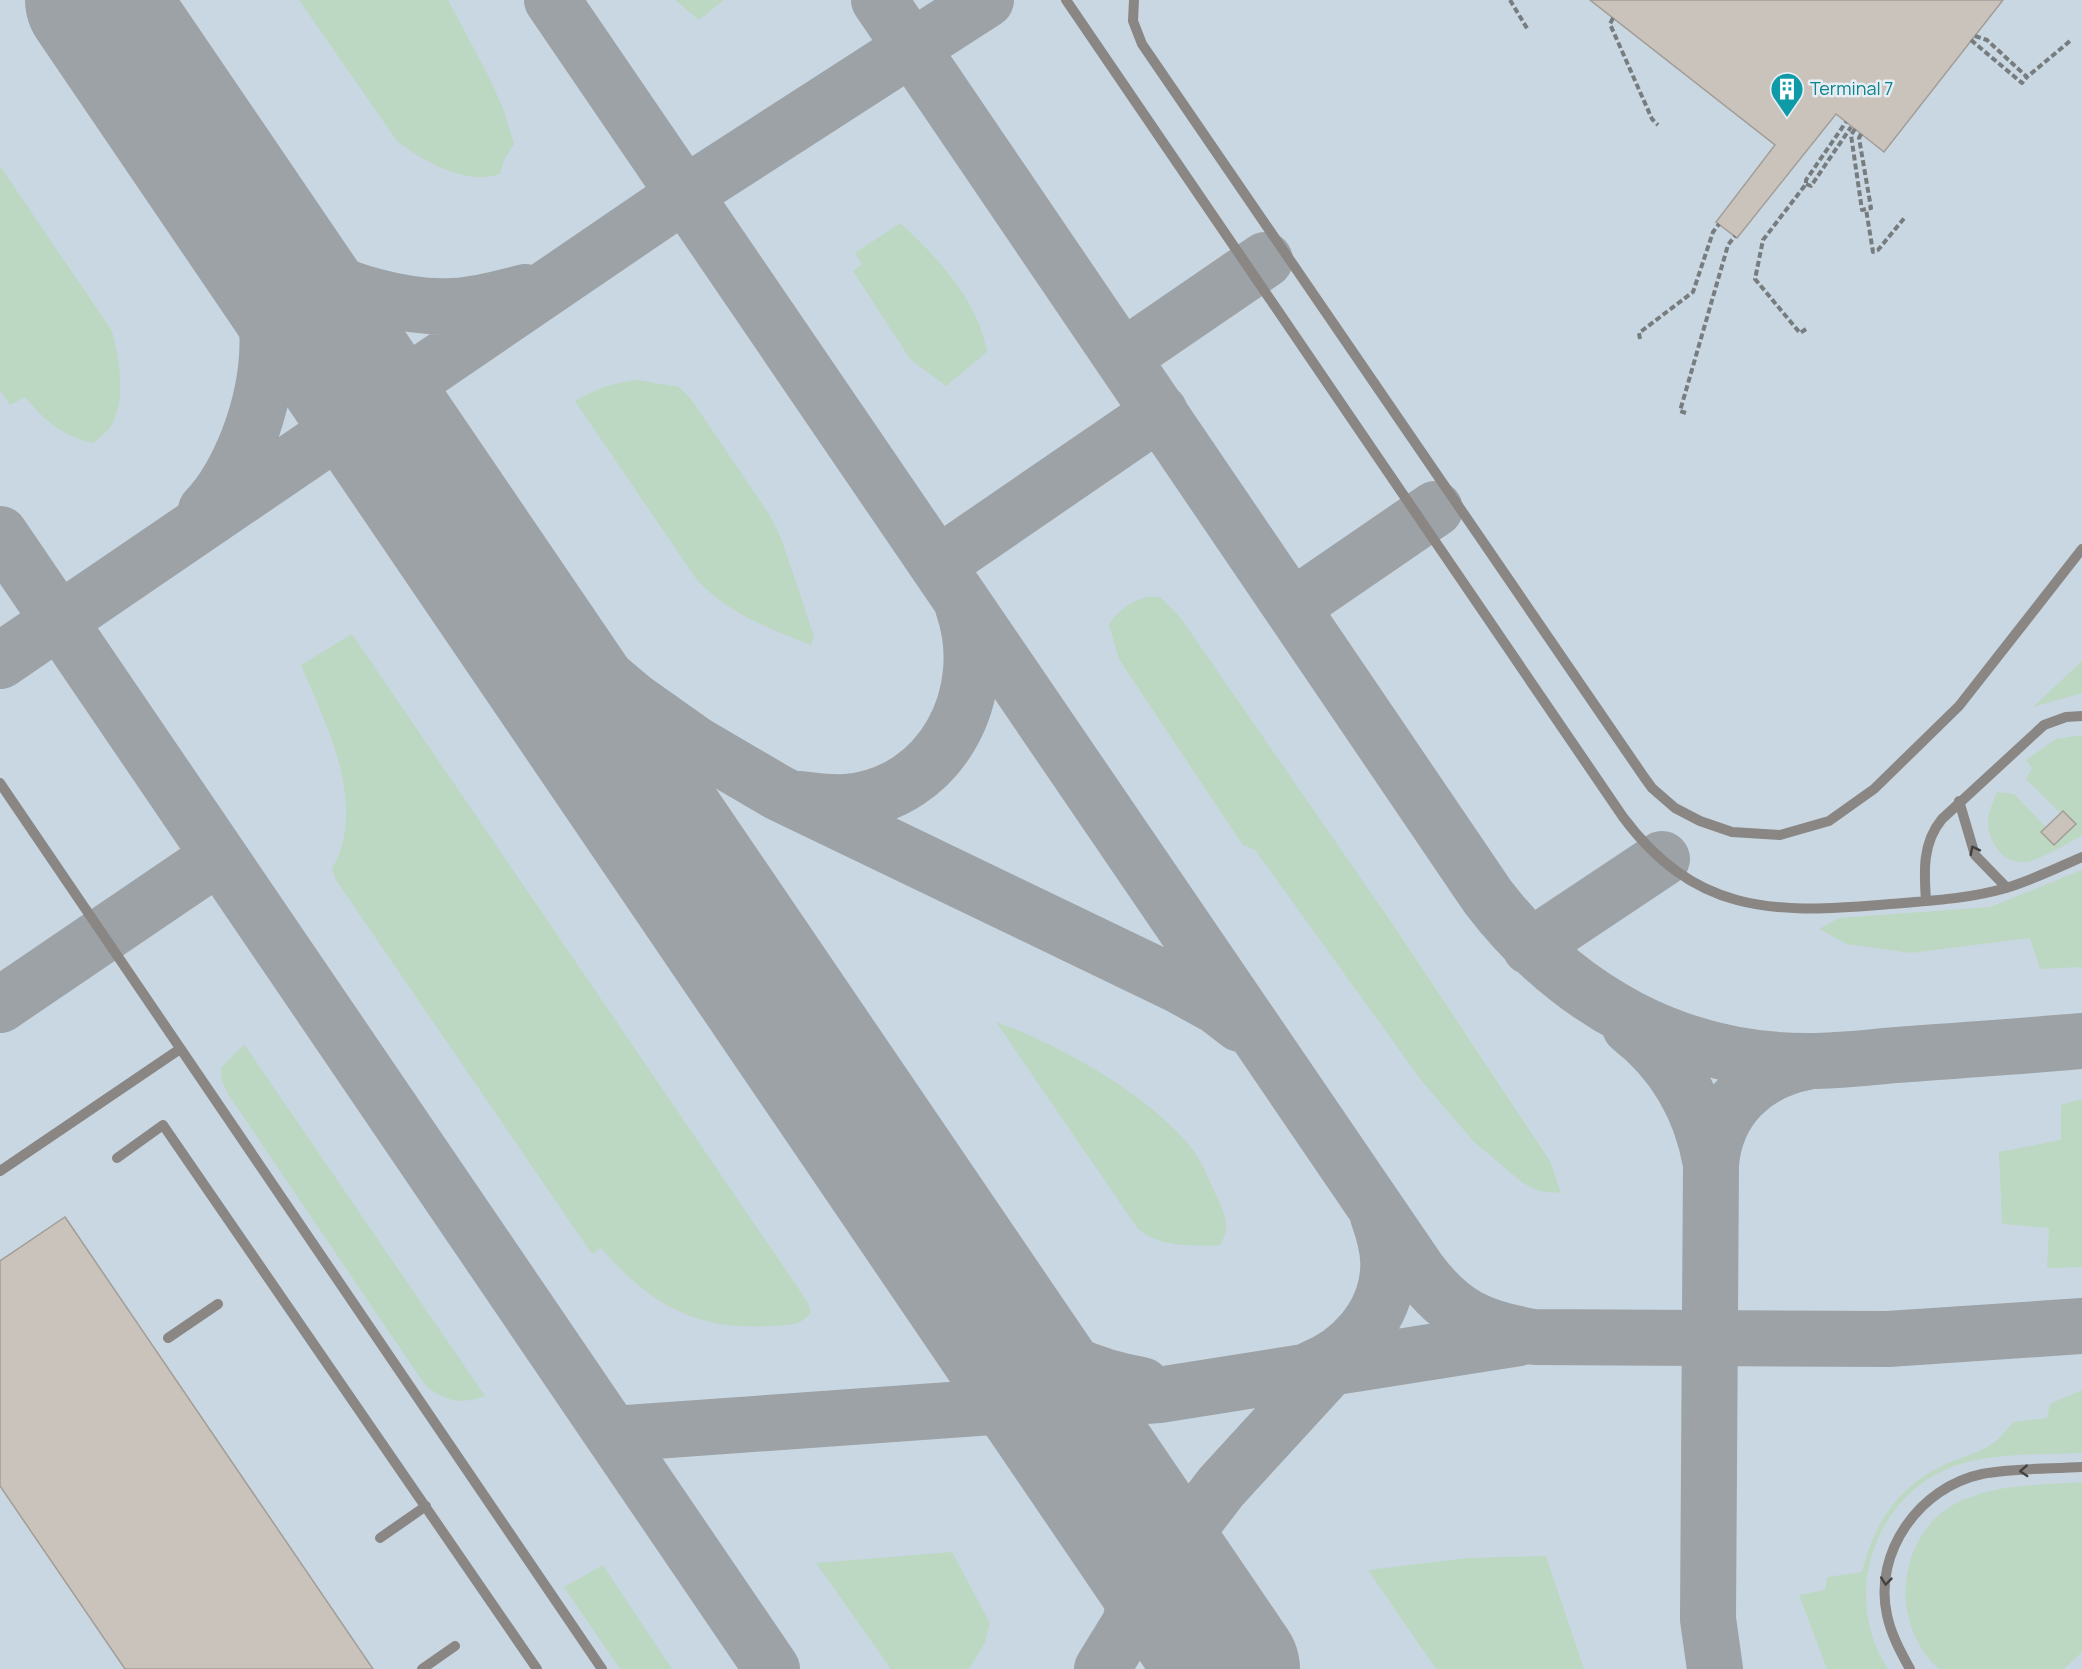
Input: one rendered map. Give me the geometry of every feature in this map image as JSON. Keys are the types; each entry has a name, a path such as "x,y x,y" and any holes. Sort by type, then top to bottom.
{"lane":[{"path":"1066,0 1623,817 1646,845 1697,883 1749,904 1804,910 1926,901 2007,888 2082,857"},
{"path":"1134,0 1133,21 1149,54 1644,777 1662,798 1687,815 1732,832 1764,835 1814,828 1841,815 1874,789 1959,706 2082,549"},
{"path":"1926,901 1927,846 1935,826 1959,801 2044,725 2066,717 2082,716"},
{"path":"0,783 602,1669"},
{"path":"1959,801 1970,845 1976,855 2007,888"},
{"path":"0,1171 180,1048"},
{"path":"117,1158 163,1125 537,1669"},
{"path":"168,1338 219,1304"},
{"path":"1910,1669 1887,1613 1885,1589 1888,1564 1897,1540 1924,1504 1961,1481 1980,1474 2082,1467"},
{"path":"380,1538 426,1506"},
{"path":"422,1669 455,1646"},
{"path":"1904,1657 1920,1669"}],"path":[{"path":"1510,0 1528,30"},
{"path":"1613,18 1610,24 1652,119 1658,125"},
{"path":"2027,77 1988,40 1973,38 2022,83 2070,41"},
{"path":"1806,329 1800,333 1755,279 1763,240 1806,184 1806,180 1846,122"},
{"path":"1806,184 1811,186 1853,128 1851,135 1862,210 1871,208 1859,138 1861,134"},
{"path":"1866,209 1873,252 1878,250 1906,216"},
{"path":"1640,339 1639,333 1693,292 1713,232 1719,224"},
{"path":"1686,413 1680,411 1693,359 1728,245 1735,236"}],"shaded area":[{"path":"0,0 2082,0 2082,1669 0,1669"}],"green space":[{"path":"299,0 448,0 491,81 504,111 514,144 504,160 500,174 473,177 445,170 397,141"},
{"path":"675,0 724,0 699,20"},
{"path":"0,166 112,331 119,366 119,404 111,426 94,443 73,437 55,426 25,397 10,405 0,390"},
{"path":"900,223 942,265 954,281 966,298 982,333 987,352 946,386 910,359 853,271 862,264 855,253"},
{"path":"638,380 679,387 691,399 769,514 781,538 814,637 811,645 750,619 722,602 697,580 575,401 605,387"},
{"path":"1146,597 1160,597 1180,617 1389,919 1550,1161 1561,1193 1539,1191 1523,1183 1474,1142 1421,1080 1255,850 1243,845 1119,659 1109,625 1124,608"},
{"path":"352,634 807,1301 811,1312 803,1320 787,1325 743,1326 718,1324 696,1318 675,1310 637,1284 601,1248 592,1254 336,880 332,869 342,845 346,819 345,793 332,740 301,665"},
{"path":"2082,661 2082,693 2033,707"},
{"path":"2082,735 2082,836 2031,861 2013,861 2006,857 1994,845 1988,828 1990,809 1997,792 2014,794 2056,838 2071,824 2026,779 2032,768 2026,760 2056,739"},
{"path":"2082,870 2082,967 2040,969 2030,938 1911,953 1847,944 1819,929 1839,918 1990,907"},
{"path":"996,1022 1077,1059 1132,1094 1179,1133 1199,1159 1222,1208 1226,1227 1219,1246 1166,1242 1157,1240 1138,1229"},
{"path":"244,1044 485,1396 460,1401 453,1400 439,1395 425,1385 228,1094 222,1081 221,1068"},
{"path":"2082,1099 2082,1267 2047,1268 2049,1228 2002,1224 1999,1152 2061,1140 2061,1105"},
{"path":"2082,1390 2082,1453 2013,1455 1963,1464 1947,1469 1921,1484 1899,1504 1883,1529 1872,1556 1866,1584 1867,1613 1874,1642 1888,1669 1827,1669 1799,1595 1825,1590 1827,1577 1862,1572 1867,1554 1882,1521 1891,1507 1916,1482 1948,1463 1987,1447 2014,1422 2047,1418 2050,1404"},
{"path":"2082,1482 2082,1652 2064,1669 1939,1669 1922,1649 1911,1627 1906,1602 1907,1577 1913,1553 1925,1531 1942,1512 1979,1494 2022,1486"},
{"path":"952,1552 990,1623 985,1643 969,1669 891,1669 816,1563"},
{"path":"1546,1556 1584,1669 1436,1669 1368,1570 1467,1558"},
{"path":"603,1565 672,1669 620,1669 564,1587"}],"building":[{"name":"Terminal 7","path":"1590,0 2003,0 1884,152 1836,114 1737,238 1716,222 1775,145"},
{"path":"2063,811 2076,824 2054,845 2041,832"},
{"path":"65,1217 373,1669 125,1669 0,1486 0,1261"}],"taxiway":[{"path":"552,0 1418,1270 1442,1298 1455,1309 1482,1324 1534,1337 1888,1339 2082,1326"},
{"path":"879,0 1488,897 1519,934 1553,966 1590,994 1630,1018 1671,1037 1716,1050 1762,1058 1835,1060 2082,1041"},
{"path":"0,661 685,194 986,0"},
{"path":"126,38 244,209 270,239 301,265 354,290 416,305 463,305 525,292"},
{"path":"206,510 230,477 248,440 258,410 267,352 267,324 256,268 231,212"},
{"path":"1122,358 1265,260"},
{"path":"322,326 438,495 499,574 562,640 632,699 697,745 779,793 1178,985 1218,1007 1240,1024"},
{"path":"937,565 1160,412"},
{"path":"1292,607 1435,509"},
{"path":"0,534 772,1669"},
{"path":"800,799 846,802 880,795 909,780 933,759 952,734 964,704 971,673 971,640 963,607"},
{"path":"0,1005 218,857"},
{"path":"1530,947 1662,859"},
{"path":"1630,1027 1660,1055 1684,1088 1700,1124 1711,1164 1708,1619 1715,1669"},
{"path":"1711,1164 1714,1144 1721,1126 1741,1096 1770,1074 1807,1062"},
{"path":"863,1123 974,1282 1008,1322 1037,1345 1070,1363 1106,1377 1142,1385"},
{"path":"1311,1369 1326,1362 1353,1343 1373,1318 1380,1303 1386,1287 1388,1257 1378,1216"},
{"path":"613,1434 1159,1395 1519,1338"},
{"path":"1102,1669 1185,1534 1221,1487 1341,1356"},
{"path":"1030,1383 1132,1537 1139,1578 1131,1618"}],"runway":[{"path":"95,0 1230,1669"}],"place":[{"name":"Terminal 7","path":"1787,118"}]}
